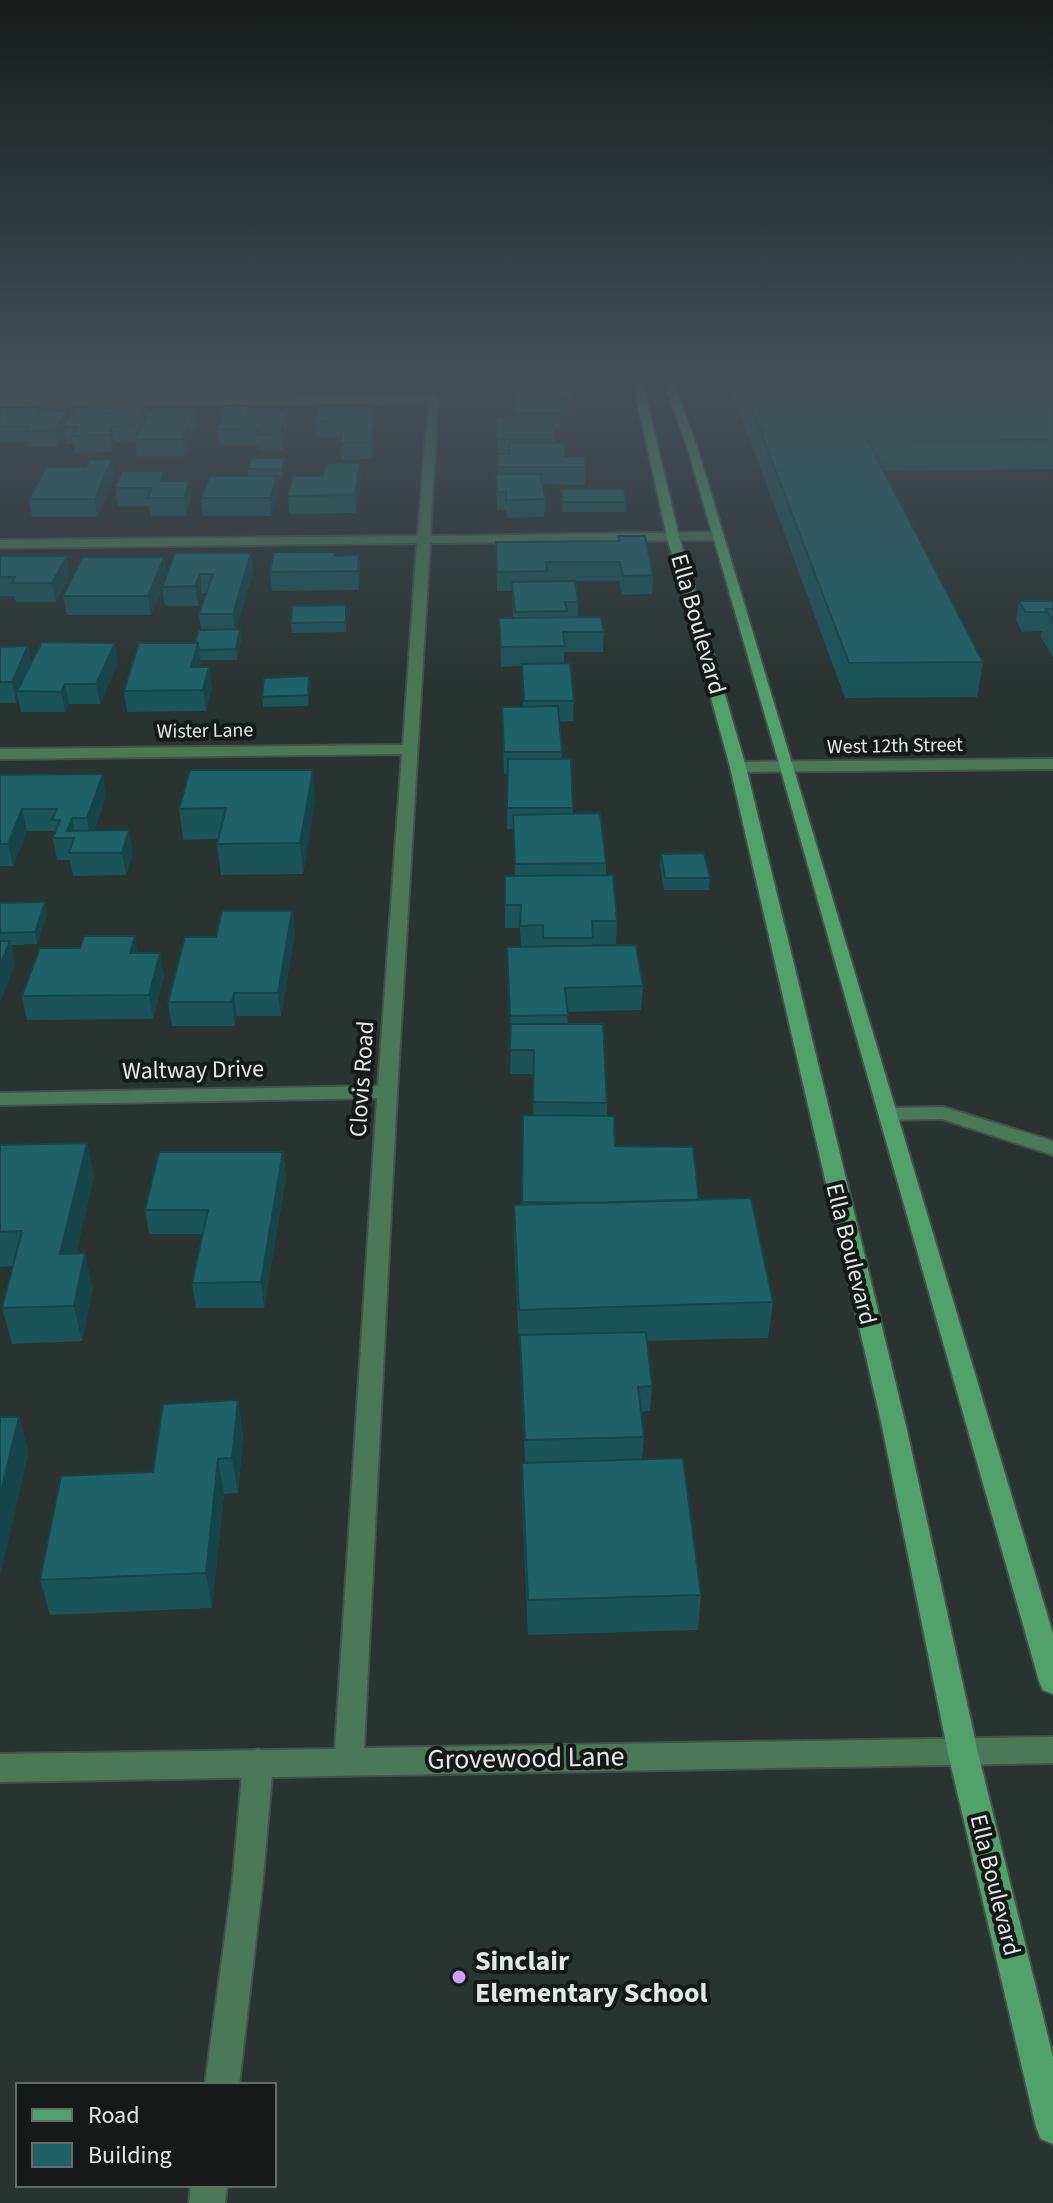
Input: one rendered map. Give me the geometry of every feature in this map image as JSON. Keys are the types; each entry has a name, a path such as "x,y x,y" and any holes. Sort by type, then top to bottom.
{"main road":[{"name":"Ella Boulevard","path":"661,486 738,767 843,1223 894,1426 963,1753 1053,2127"},
{"name":"Ella Boulevard","path":"703,486 1053,1681"}],"street":[{"name":"Clovis Road","path":"349,1760 387,1092 427,486"},
{"path":"0,544 718,536"},
{"name":"Wister Lane","path":"0,754 410,749"},
{"name":"West 12th Street","path":"738,767 1053,764"},
{"name":"Waltway Drive","path":"0,1099 387,1092"},
{"path":"888,1114 943,1113 1053,1148"},
{"name":"Grovewood Lane","path":"0,1768 1053,1750"},
{"path":"222,2083 248,1878 258,1763"}],"building":[{"path":"36,486 101,486 95,499 29,499"},
{"path":"188,486 184,498 148,498 152,488 115,488"},
{"path":"206,486 274,486 270,498 201,498"},
{"path":"290,486 356,486 355,495 288,496"},
{"path":"497,486 543,486 545,499 506,500 506,492 497,492"},
{"path":"781,486 891,486 983,662 849,663"},
{"path":"562,489 624,489 626,502 562,502"},
{"path":"618,536 645,536 653,575 623,576 620,562 546,562 547,571 497,572 496,542 620,541"},
{"path":"274,552 359,555 358,571 270,572"},
{"path":"175,553 251,553 233,614 199,614 213,574 200,574 195,586 162,587"},
{"path":"0,556 67,556 52,583 12,583 15,577 0,577"},
{"path":"83,557 164,557 148,596 63,596"},
{"path":"575,581 578,602 565,602 567,611 515,612 512,582"},
{"path":"1019,601 1053,601 1053,609 1025,612"},
{"path":"346,605 346,622 291,623 292,606"},
{"path":"1046,609 1053,609 1053,621"},
{"path":"601,617 604,632 563,632 565,646 501,647 499,618"},
{"path":"240,629 236,649 199,650 198,643 195,643 199,630"},
{"path":"42,642 115,643 96,684 65,684 61,692 17,691"},
{"path":"139,643 198,643 191,667 209,667 203,690 124,691"},
{"path":"28,646 12,682 0,682 0,647"},
{"path":"570,663 574,701 524,701 522,664"},
{"path":"309,676 308,695 262,697 264,678"},
{"path":"558,706 562,752 504,752 502,707"},
{"path":"508,759 571,759 573,808 507,808"},
{"path":"190,770 313,770 300,843 217,844 226,808 179,809"},
{"path":"103,774 87,818 72,818 67,831 129,830 122,853 69,853 74,838 53,838 60,820 52,820 57,809 22,809 8,844 0,844 0,775"},
{"path":"600,813 606,863 515,864 513,815"},
{"path":"704,853 710,878 665,878 661,854"},
{"path":"613,875 617,921 592,921 593,938 543,938 543,925 520,926 521,905 505,905 505,876"},
{"path":"45,902 35,932 0,933 0,903"},
{"path":"222,911 292,911 278,993 234,993 232,1002 168,1002 185,937 216,937"},
{"path":"84,936 135,936 130,953 160,953 149,995 22,996 40,948 80,948"},
{"path":"0,941 10,941 0,965"},
{"path":"636,945 643,986 565,988 568,1015 510,1016 507,947"},
{"path":"511,1024 603,1024 607,1103 533,1102 534,1050 510,1050"},
{"path":"523,1115 614,1116 615,1146 693,1147 699,1200 522,1202"},
{"path":"87,1143 60,1254 85,1253 74,1306 2,1308 22,1231 0,1232 0,1145"},
{"path":"159,1152 283,1152 261,1282 192,1283 208,1210 145,1210"},
{"path":"751,1198 773,1302 519,1310 514,1205"},
{"path":"646,1332 652,1386 638,1387 644,1437 525,1440 520,1335"},
{"path":"238,1400 232,1458 218,1459 206,1573 40,1580 61,1476 153,1472 163,1404"},
{"path":"0,1417 19,1417 0,1496"},
{"path":"683,1458 701,1595 528,1600 522,1463"}],"place":[{"name":"Sinclair Elementary School","path":"459,1977"}]}
